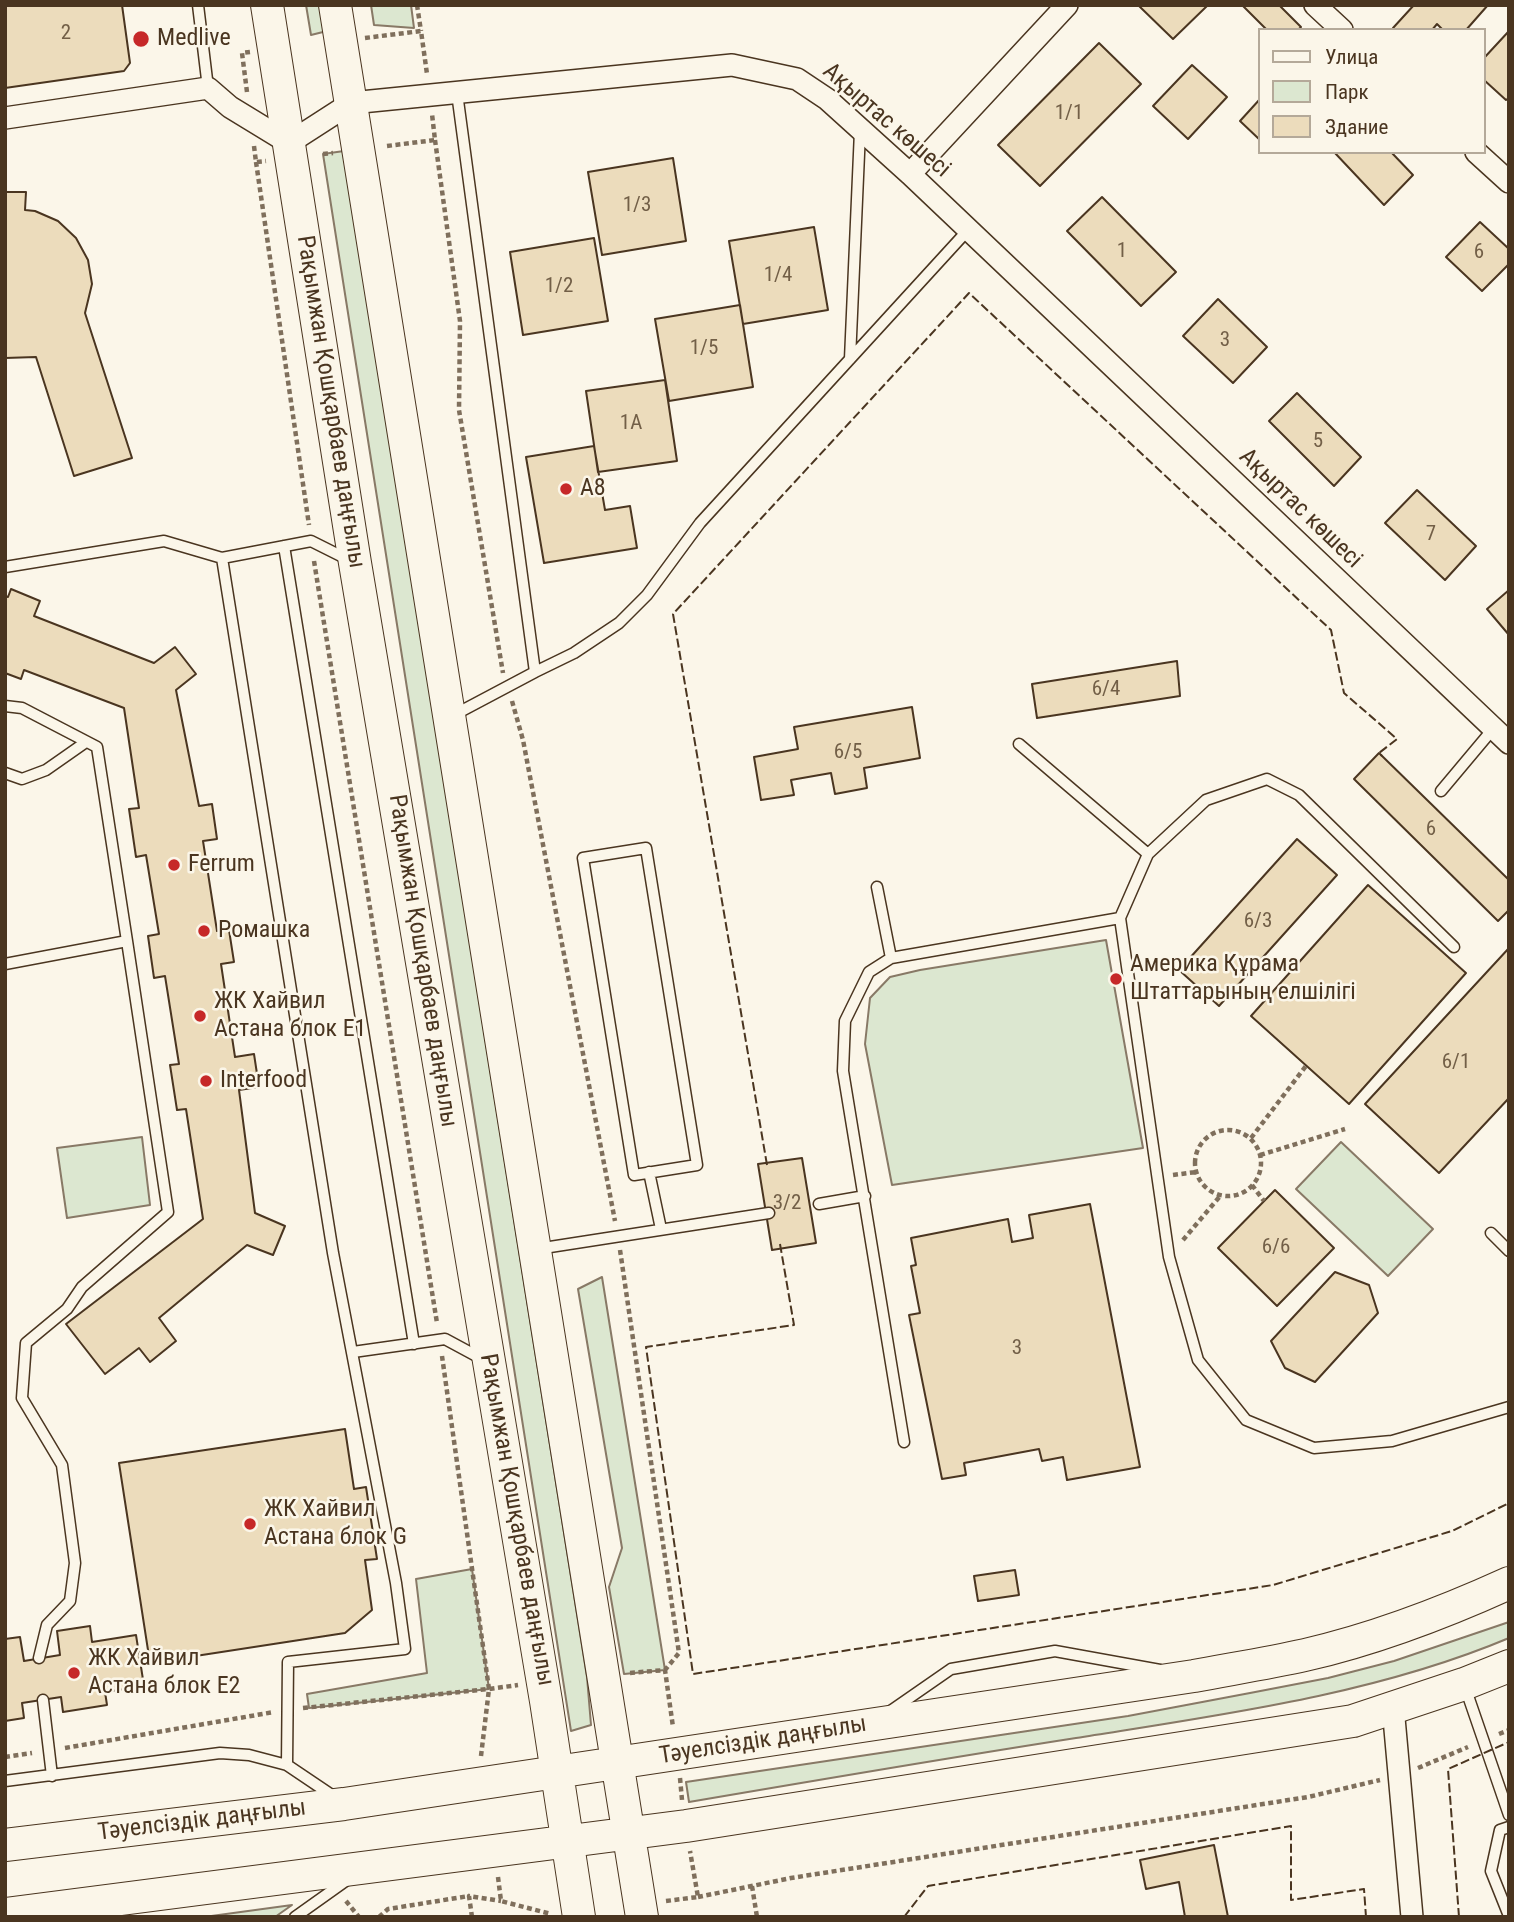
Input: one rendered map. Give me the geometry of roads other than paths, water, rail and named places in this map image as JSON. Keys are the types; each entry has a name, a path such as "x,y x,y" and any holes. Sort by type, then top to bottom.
{"main road":[{"name":"Рақымжан Қошқарбаев даңғылы","path":"267,5 355,563 558,1773 579,1917"},
{"path":"335,5 617,1763 629,1833 654,1909"},
{"name":"Тәуелсіздік даңғылы","path":"5,1845 344,1804 1194,1676 1307,1654 1385,1633 1466,1603 1509,1583"},
{"path":"5,1914 629,1833 1353,1721 1509,1666"}],"street":[{"path":"910,174 1067,5"},
{"path":"1315,5 1340,28"},
{"name":"Ақыртас көшесі","path":"289,143 351,103 732,65 797,79 827,99 910,174 1501,736"},
{"path":"5,118 208,88 230,107 289,143"},
{"path":"1478,154 1509,182"},
{"path":"1393,1707 1412,1917"}],"lane":[{"path":"198,5 208,88"},
{"path":"457,93 535,672"},
{"path":"850,359 860,128"},
{"path":"449,717 574,653 618,623 646,595 700,523 968,230"},
{"path":"5,567 164,541 222,558 311,541 355,563"},
{"path":"284,547 414,1344"},
{"path":"222,558 333,1252 396,1583 405,1649 288,1662 287,1765"},
{"path":"5,706 22,708 97,747 168,1212 82,1287 67,1309 26,1343 22,1398 62,1465 75,1563 70,1601 47,1625 39,1658"},
{"path":"1441,791 1501,736"},
{"path":"5,773 22,779 46,770 86,741"},
{"path":"1019,744 1148,854"},
{"path":"1454,947 1299,795 1267,779 1206,800 1148,854 1121,918 1169,1257 1198,1360 1246,1420 1314,1448 1392,1441 1509,1407"},
{"path":"646,848 697,1165 649,1172 634,1175 583,858 646,848"},
{"path":"877,887 891,958"},
{"path":"904,1442 843,1071 845,1021 869,972 891,958 1121,918"},
{"path":"5,964 127,941"},
{"path":"649,1172 661,1229"},
{"path":"819,1204 865,1196"},
{"path":"535,1250 769,1213"},
{"path":"1491,1233 1509,1251"},
{"path":"353,1352 445,1339 489,1363"},
{"path":"870,1724 951,1668 1055,1651 1194,1676"},
{"path":"1464,1684 1509,1815"},
{"path":"43,1700 52,1776"},
{"path":"5,1781 220,1753 249,1755 287,1765 344,1804"},
{"path":"1509,1827 1500,1830 1490,1871 1509,1916"},
{"path":"295,1917 367,1866"}],"place":[{"name":"Medlive","path":"141,39"},
{"name":"А8","path":"566,489"},
{"name":"Ferrum","path":"174,865"},
{"name":"Ромашка","path":"204,931"},
{"name":"Америка Құрама Штаттарының елшілігі","path":"1116,979"},
{"name":"ЖК Хайвил Астана блок E1","path":"200,1016"},
{"name":"Interfood","path":"206,1081"},
{"name":"ЖК Хайвил Астана блок G","path":"250,1524"},
{"name":"ЖК Хайвил Астана блок E2","path":"74,1673"}]}
